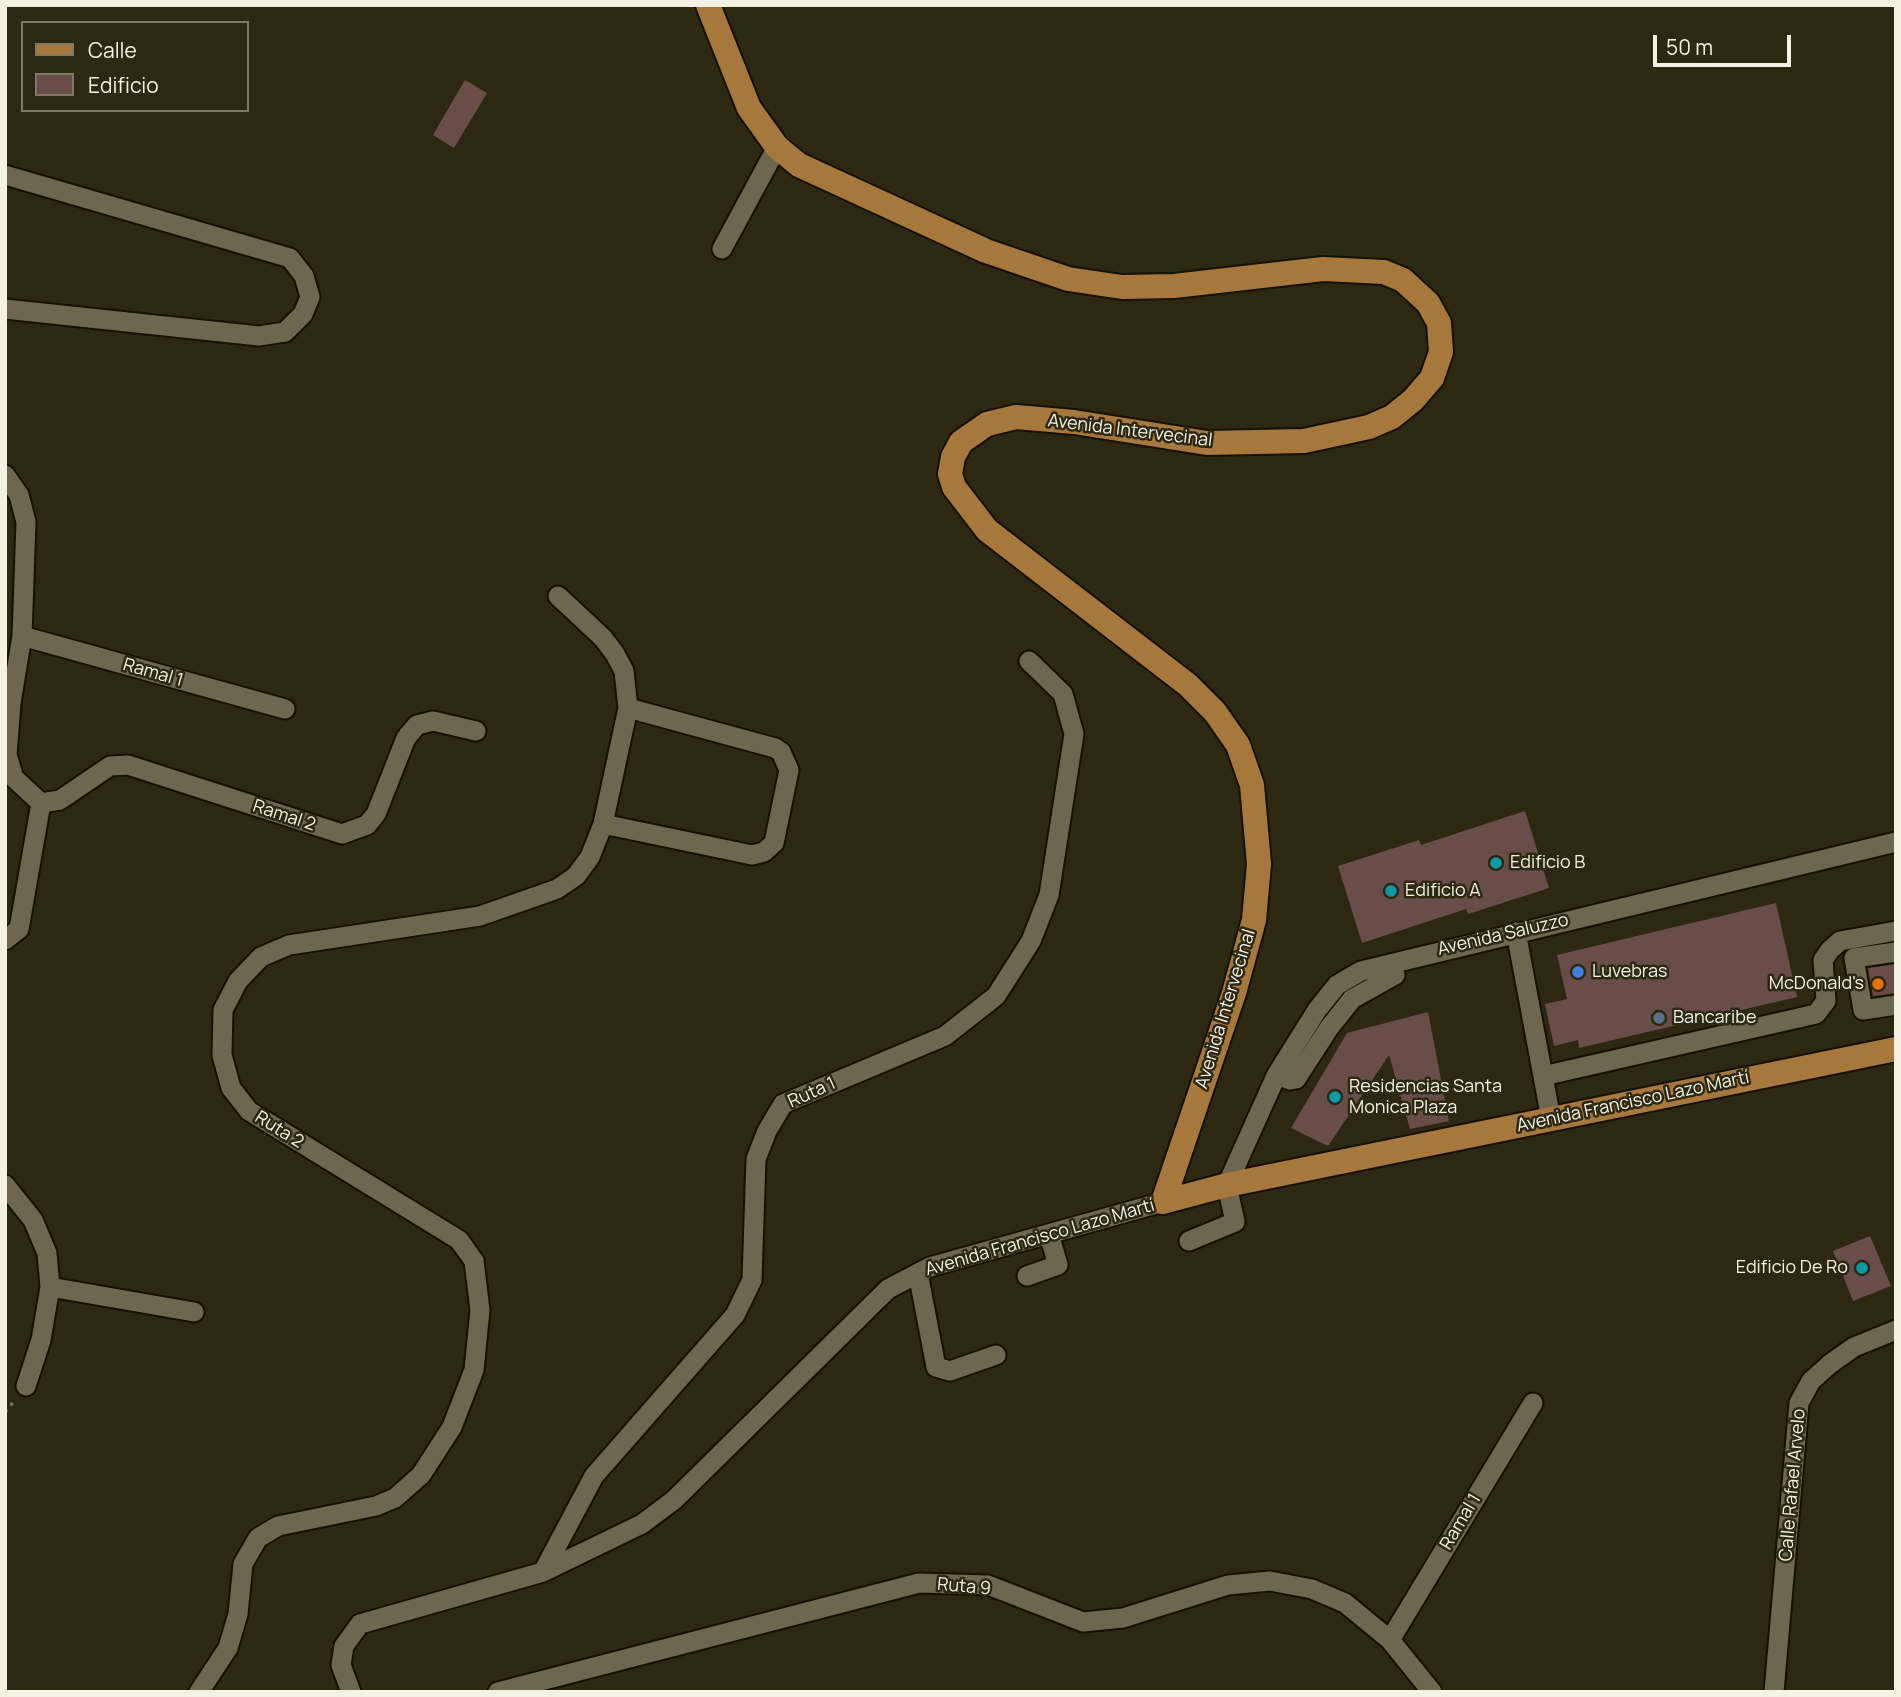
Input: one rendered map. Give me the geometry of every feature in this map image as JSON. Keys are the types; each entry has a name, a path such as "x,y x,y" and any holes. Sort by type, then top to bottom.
{"main road":[{"name":"Avenida Intervecinal","path":"708,5 749,108 777,147 799,165 986,251 1068,279 1122,287 1323,270 1384,272 1403,280 1428,303 1438,323 1441,352 1432,378 1413,400 1392,417 1369,427 1304,441 1208,443 1074,422 1016,417 987,424 961,442 953,457 950,474 954,486 987,530 1188,685 1215,712 1238,745 1252,785 1259,864 1254,920 1234,993 1163,1202"},
{"name":"Avenida Francisco Lazo Martí","path":"1163,1202 1227,1185 1896,1049"}],"street":[{"path":"722,249 777,147"},
{"path":"5,175 290,258 304,276 310,297 303,314 285,332 260,336 5,309"},
{"path":"5,475 19,495 26,522 22,636 11,703 8,755 14,778 41,803 19,929 5,940"},
{"name":"Ruta 2","path":"199,1692 228,1648 237,1614 243,1564 258,1538 278,1526 376,1506 396,1498 421,1475 452,1427 474,1370 480,1310 474,1261 459,1240 249,1111 231,1088 222,1055 223,1010 238,981 261,957 289,945 480,916 557,889 576,876 590,857 603,824 628,708 624,671 615,654 603,638 558,596"},
{"name":"Ramal 1","path":"22,636 285,709"},
{"name":"Ruta 1","path":"543,1572 594,1476 735,1315 752,1280 755,1159 783,1104 945,1036 996,996 1031,941 1049,895 1074,734 1063,694 1029,662"},
{"path":"603,824 752,855 764,852 774,843 789,770 781,752 775,748 628,708"},
{"name":"Ramal 2","path":"41,803 60,800 110,766 128,765 342,834 367,825 376,814 406,738 417,726 433,721 476,732"},
{"name":"Avenida Saluzzo","path":"1227,1185 1277,1074 1317,1010 1337,985 1361,971 1896,842"},
{"path":"1543,1076 1816,1014 1823,1009 1826,1001 1823,960 1830,950 1840,941 1896,931"},
{"path":"1516,932 1551,1119"},
{"path":"1896,951 1854,958 1863,1010 1896,1005"},
{"path":"1277,1074 1290,1080 1296,1079 1329,1028 1352,999 1395,975"},
{"path":"5,1185 33,1220 47,1253 50,1287 41,1340 26,1385"},
{"path":"1189,1241 1235,1222 1227,1185"},
{"name":"Avenida Francisco Lazo Martí","path":"351,1692 341,1665 344,1646 360,1624 543,1572 642,1524 674,1500 888,1289 930,1267 1163,1202"},
{"path":"1027,1276 1058,1265 1049,1234"},
{"path":"918,1273 936,1367 950,1371 996,1355"},
{"path":"50,1287 194,1312"},
{"name":"Calle Rafael Arvelo","path":"1774,1692 1799,1404 1811,1381 1830,1364 1854,1347 1896,1330"},
{"name":"Ramal 1","path":"1390,1640 1533,1403"},
{"name":"Ruta 9","path":"498,1692 919,1583 988,1585 1083,1622 1123,1618 1228,1585 1270,1581 1312,1589 1345,1603 1390,1640 1432,1692"}],"building":[{"path":"465,80 487,93 454,148 433,135"},
{"path":"1525,811 1549,888 1468,914 1466,909 1362,943 1338,866 1419,840 1421,845"},
{"path":"1776,903 1797,997 1579,1048 1578,1040 1554,1046 1545,1004 1567,999 1557,955"},
{"path":"1896,964 1896,993 1873,996 1868,968"},
{"name":"Residencias Santa Monica Plaza","path":"1428,1012 1449,1121 1410,1129 1389,1055 1328,1146 1291,1128 1347,1033"},
{"name":"Edificio De Ro","path":"1870,1236 1891,1286 1853,1301 1833,1251"}],"place":[{"name":"Edificio B","path":"1496,863"},
{"name":"Edificio A","path":"1391,891"},
{"name":"Luvebras","path":"1578,972"},
{"name":"McDonald's","path":"1878,984"},
{"name":"Bancaribe","path":"1659,1018"},
{"name":"Residencias Santa Monica Plaza","path":"1335,1097"},
{"name":"Edificio De Ro","path":"1862,1268"}]}
